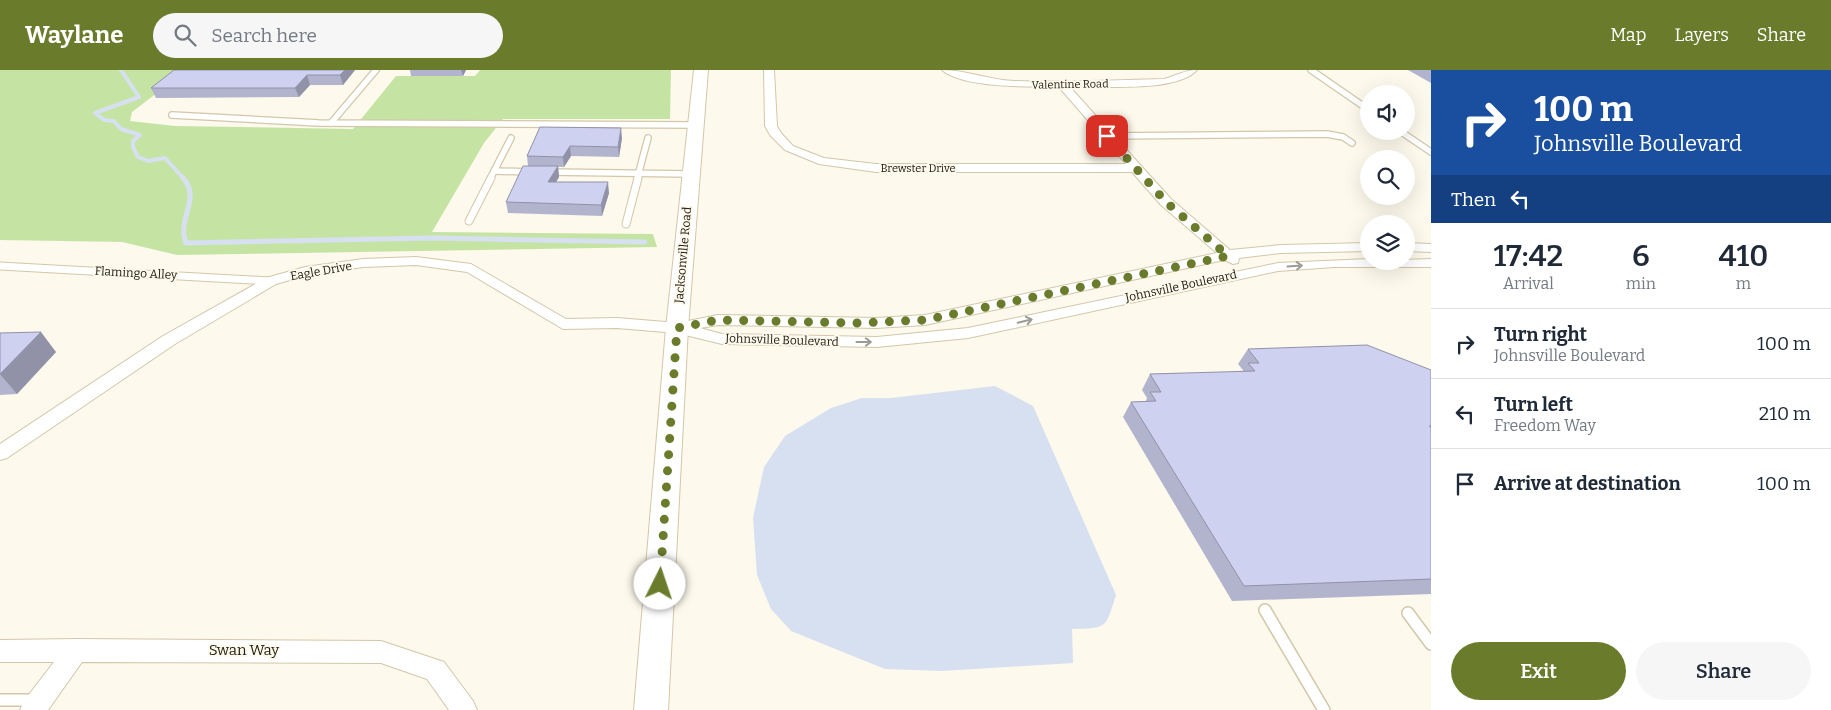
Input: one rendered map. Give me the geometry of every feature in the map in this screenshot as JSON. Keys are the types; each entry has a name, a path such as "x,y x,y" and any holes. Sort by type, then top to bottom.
{"main road":[{"name":"Jacksonville Road","path":"651,710 677,328 701,70"}],"street":[{"name":"Brewster Drive","path":"769,70 771,126 776,135 789,148 803,155 823,161 876,168 1136,168"},
{"name":"Valentine Road","path":"948,70 990,82 1062,85 1164,82 1180,78 1192,70"},
{"path":"1062,85 1166,202 1247,272"},
{"name":"Johnsville Boulevard","path":"677,328 718,320 876,323 925,320 1228,256 1281,249 1360,247"},
{"path":"1415,247 1431,248"},
{"name":"Eagle Drive","path":"0,453 169,340 271,281 305,272 363,263 416,261 470,268 563,324 617,322 677,328"},
{"name":"Johnsville Boulevard","path":"677,328 722,340 836,342 893,340 968,333 1009,326 1247,272 1278,267 1334,264 1431,263"},
{"path":"36,705 77,650"},
{"name":"Swan Way","path":"0,651 381,652 435,670 464,710"}],"lane":[{"path":"331,123 376,70"},
{"path":"1311,70 1360,104"},
{"path":"172,115 331,123 695,124"},
{"path":"1107,136 1326,134 1343,136 1352,143"},
{"path":"469,221 511,138"},
{"path":"626,224 648,138"},
{"path":"1413,140 1431,152"},
{"path":"494,171 690,174"},
{"name":"Flamingo Alley","path":"0,266 271,281"},
{"path":"1265,610 1324,710"},
{"path":"1408,613 1431,644"},
{"path":"0,700 36,705"}],"green space":[{"path":"0,70 187,70 132,112 130,121 175,126 353,129 396,76 475,76 480,70 671,70 670,119 503,119 484,143 432,232 653,234 657,247 177,255 122,242 0,240"}],"water":[{"path":"995,386 1033,406 1116,595 1110,615 1103,624 1093,628 1072,629 1073,663 942,671 885,669 791,631 771,609 757,575 753,518 764,467 785,436 831,408 862,398 891,398"}],"building":[{"path":"174,70 345,70 340,75 307,75 295,88 151,88"},
{"path":"540,127 621,128 618,147 570,146 563,157 527,156"},
{"path":"523,166 558,166 548,182 608,182 601,205 506,202"},
{"path":"41,332 0,374 0,333"},
{"path":"1367,345 1431,370 1431,426 1429,426 1431,428 1431,579 1244,586 1131,402 1156,401 1150,392 1161,392 1150,374 1255,371 1248,363 1259,363 1248,349"}],"waterway":[{"path":"121,70 139,97 95,113 104,120 114,121 121,129 140,135 133,141 133,147 138,157 148,161 165,158 184,179"},
{"path":"183,178 190,194 184,226 186,243 432,238 645,242"}],"route":[{"path":"660,584 677,328 718,320 858,323 925,320 1007,304 1201,260 1228,256 1166,202 1107,136"}]}
